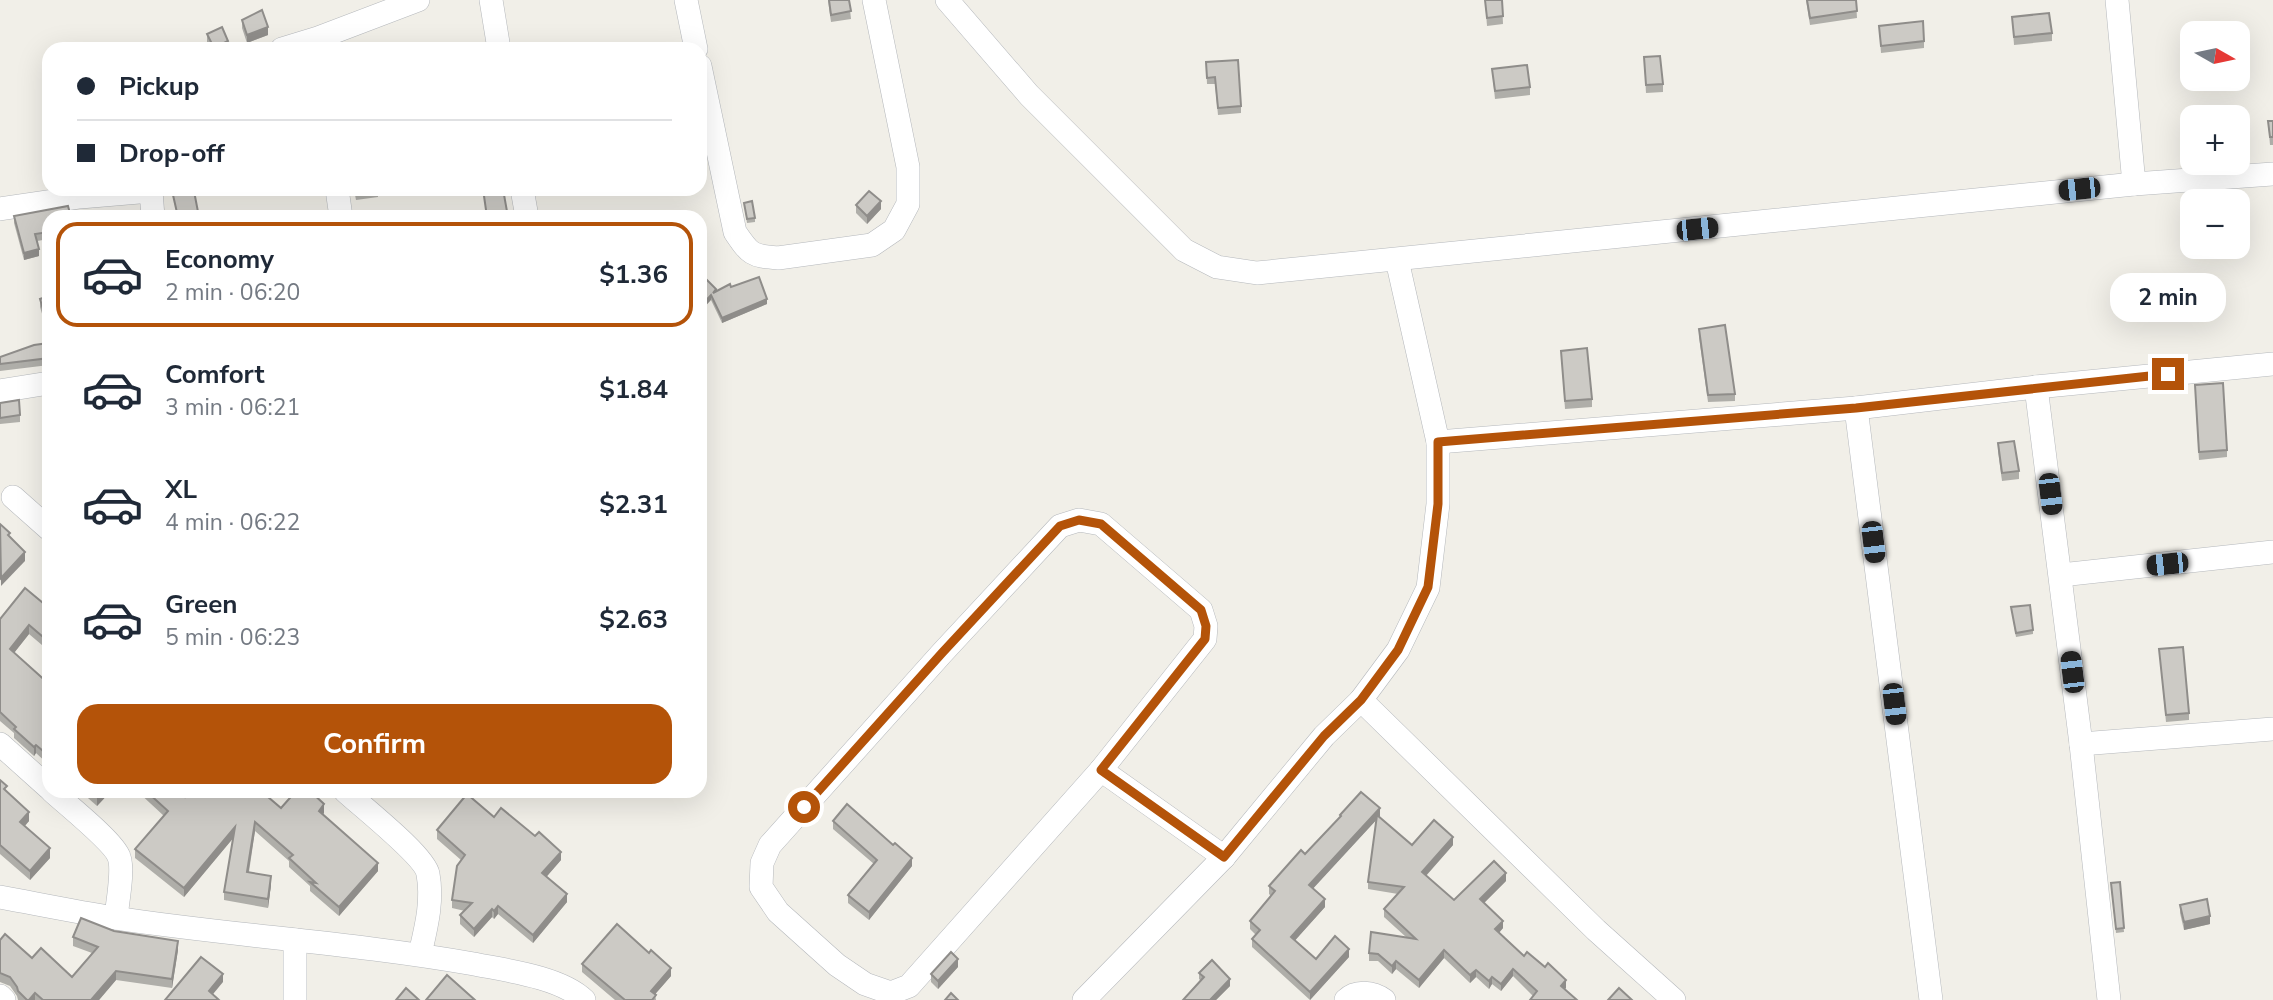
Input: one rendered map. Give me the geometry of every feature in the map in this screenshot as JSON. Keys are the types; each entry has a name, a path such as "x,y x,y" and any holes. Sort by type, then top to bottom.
{"street":[{"path":"321,42 418,0"},
{"path":"491,0 498,42"},
{"path":"686,0 695,42"},
{"path":"707,99 735,232 749,252 778,258 872,245 894,230 908,204 908,167 874,0"},
{"path":"947,0 1029,95 1184,250 1217,267 1258,273 2134,184 2273,174"},
{"path":"2117,0 2134,184"},
{"path":"0,209 90,196"},
{"path":"1096,996 1224,857 1324,736 1361,700 1398,650 1428,587 1438,504 1438,442 1397,260"},
{"path":"1438,442 1856,408 2273,364"},
{"path":"0,391 42,384"},
{"path":"2036,387 2061,575 2109,1000"},
{"path":"1856,408 1931,1000"},
{"path":"13,497 42,523"},
{"path":"1079,520 1101,524 1201,610 1206,626 1205,639 1101,770 909,986 891,993 865,984 837,965 778,912 761,887 762,863 770,845 1060,526 1079,520"},
{"path":"2061,575 2273,552"},
{"path":"1361,700 1596,930 1674,1000"},
{"path":"2081,744 2273,729"},
{"path":"0,744 42,782"},
{"path":"1101,770 1224,857"},
{"path":"60,798 101,835 119,857 120,885 116,918"},
{"path":"353,798 405,844 428,871 430,912 420,954"},
{"path":"0,897 116,918 420,954 527,974 553,983 584,1000"},
{"path":"295,940 295,1000"},
{"path":"1346,1000 1350,996 1365,992 1384,1000"},
{"path":"0,996 4,1000"}],"building":[{"path":"829,0 849,0 851,11 831,15"},
{"path":"1485,0 1502,0 1503,16 1487,18"},
{"path":"1807,0 1856,0 1857,11 1810,18"},
{"path":"262,10 268,27 247,35 242,20"},
{"path":"2049,13 2052,33 2014,37 2012,17"},
{"path":"1923,21 1924,41 1881,46 1879,26"},
{"path":"222,27 228,41 211,42 207,34"},
{"path":"1660,56 1663,84 1646,85 1644,57"},
{"path":"1238,60 1241,106 1218,108 1215,77 1207,78 1206,62"},
{"path":"1527,65 1530,87 1495,91 1492,69"},
{"path":"2268,121 2273,121 2273,137 2270,137"},
{"path":"869,191 881,201 867,216 856,205"},
{"path":"173,196 195,196 198,210 176,210"},
{"path":"484,196 504,196 507,210 486,210"},
{"path":"752,201 755,218 747,219 744,203"},
{"path":"68,206 69,210 46,210"},
{"path":"42,211 42,233 35,234 39,249 24,253 14,216"},
{"path":"759,277 767,299 722,318 711,295 707,299 707,280 716,289 713,293 730,284 731,287"},
{"path":"1725,325 1735,394 1708,395 1699,329"},
{"path":"42,344 42,359 0,364 0,357"},
{"path":"1587,348 1592,399 1565,401 1561,351"},
{"path":"2223,383 2227,450 2199,452 2195,385"},
{"path":"19,400 20,415 0,418 0,403"},
{"path":"2014,441 2019,471 2002,473 1998,443"},
{"path":"0,524 25,552 1,578"},
{"path":"25,588 42,602 42,636 29,625 10,649 42,678 42,750 36,745 34,747 14,729 16,727 0,712 0,619"},
{"path":"2030,605 2033,630 2016,633 2011,607"},
{"path":"2183,647 2189,713 2166,715 2159,649"},
{"path":"0,780 7,786 4,789 29,812 20,822 50,848 30,871 0,845"},
{"path":"1361,792 1380,808 1309,885 1325,899 1291,937 1316,959 1335,936 1349,949 1310,992 1252,939 1260,930 1250,921 1275,891 1269,886 1301,850 1305,854"},
{"path":"154,798 269,798 281,808 290,798 318,798 324,804 319,811 378,863 339,907 310,882 316,883 289,858 293,855 255,822 247,872 271,876 268,899 224,892 235,827 184,888 135,849 168,811"},
{"path":"464,798 472,798 494,817 501,808 535,836 539,832 561,852 542,873 567,894 533,935 498,906 474,929 460,915 472,903 452,900 457,866 465,855 437,830"},
{"path":"847,804 893,845 895,843 912,858 869,912 848,895 877,860 833,821"},
{"path":"1377,815 1412,845 1434,820 1453,837 1422,872 1454,900 1494,861 1506,873 1480,899 1503,921 1495,929 1524,956 1527,952 1545,967 1548,963 1566,980 1561,986 1577,1000 1530,1000 1537,991 1513,969 1501,984 1492,977 1489,981 1476,970 1470,975 1444,950 1419,980 1396,961 1392,966 1378,954 1369,953 1371,932 1416,939 1384,909 1404,887 1368,882"},
{"path":"2120,882 2124,928 2116,929 2111,883"},
{"path":"2207,899 2210,916 2184,922 2180,905"},
{"path":"81,918 114,931 178,941 172,979 116,971 91,1000 43,1000 35,993 27,1000 10,977 0,973 0,940 5,934 32,958 41,948 72,977 98,947 73,937"},
{"path":"617,924 649,953 651,950 671,968 651,991 656,995 652,1000 625,1000 582,964"},
{"path":"951,952 958,959 938,981 931,974"},
{"path":"201,957 223,974 209,991 219,1000 165,1000"},
{"path":"1212,960 1230,979 1210,1000 1183,1000 1204,977 1199,973"},
{"path":"447,975 475,1000 426,1000"},
{"path":"406,988 419,1000 396,1000"},
{"path":"1619,988 1632,1000 1608,1000"},
{"path":"951,993 958,1000 945,1000"}],"route":[{"path":"804,807 1060,526 1079,520 1101,524 1201,610 1206,626 1205,639 1101,770 1224,857 1324,736 1361,700 1398,650 1428,587 1438,504 1438,442 1856,408 2168,374"}]}
